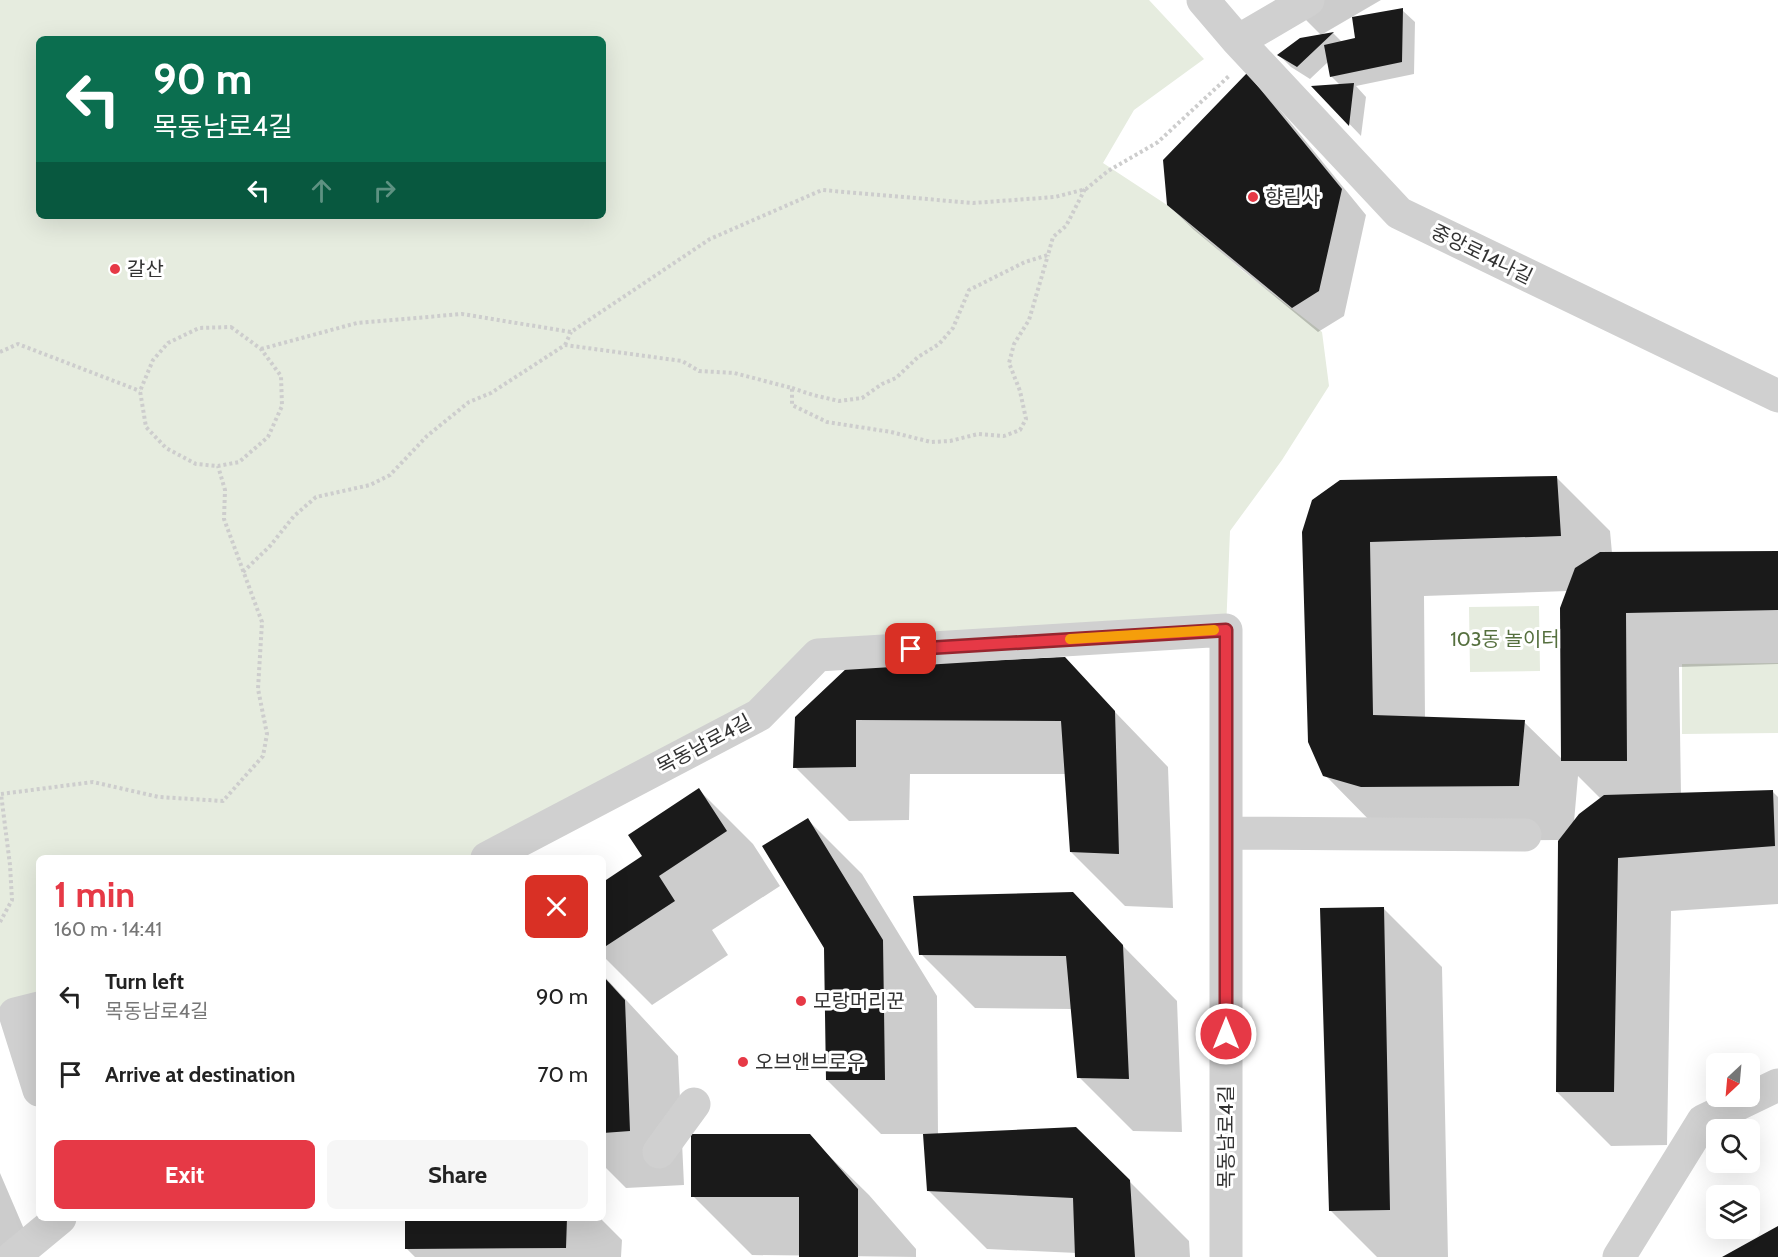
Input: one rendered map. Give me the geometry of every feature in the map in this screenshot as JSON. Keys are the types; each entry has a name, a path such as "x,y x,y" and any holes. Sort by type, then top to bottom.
{"street":[{"name":"중앙로14나길","path":"1203,0 1399,213 1778,396"},
{"path":"1247,50 1308,0"},
{"name":"목동남로4길","path":"493,855 759,715 818,655 1226,630 1226,1257"},
{"path":"1226,833 1525,835"},
{"path":"18,1013 36,1079"},
{"path":"1619,1257 1703,1121 1778,1085"},
{"path":"659,1152 694,1104"},
{"path":"14,1257 56,1221"}],"path":[{"path":"792,388 792,405 827,422 891,432 931,442 950,441 978,434 1004,436 1020,430 1026,418 1020,391 1009,363 1014,344 1029,320 1053,237 1066,226 1086,189 1108,171 1158,142 1239,67 1247,50"},
{"path":"243,572 270,546 294,516 316,497 370,485 390,475 421,442 468,402 491,393 565,345 571,332 710,238 822,190 973,203 1055,197 1086,189"},
{"path":"565,345 682,361 699,371 734,373 839,401 862,398 882,384 896,378 918,357 939,344 952,328 969,290 1025,262 1048,255"},
{"path":"261,349 357,322 462,314 571,332"},
{"path":"231,327 261,349 281,376 282,406 268,438 239,462 218,466 196,464 166,448 146,427 140,391 153,360 168,343 199,328 231,327"},
{"path":"0,352 18,344 140,391"},
{"path":"0,922 12,900 1,794 93,782 159,797 223,801 263,756 267,734 258,689 262,622 224,519 225,490 218,466"}],"green space":[{"path":"0,0 1149,0 1204,59 1134,110 1103,163 1167,205 1243,271 1322,332 1329,386 1282,460 1230,531 1226,630 818,655 759,715 493,855 36,855 36,1009 0,1016"},
{"name":"103동 놀이터","path":"1539,606 1540,671 1470,672 1469,607"},
{"path":"1778,663 1778,733 1682,734 1682,664"}],"building":[{"path":"1403,8 1402,62 1330,77 1324,45 1355,38 1352,17"},
{"path":"1334,32 1297,67 1277,55 1300,38"},
{"name":"향림사","path":"1247,73 1342,189 1319,291 1292,308 1167,205 1163,160"},
{"path":"1354,83 1349,126 1311,86"},
{"path":"1557,476 1561,536 1370,542 1373,715 1525,720 1519,786 1361,787 1323,776 1308,742 1302,532 1312,500 1340,480"},
{"path":"1778,551 1778,610 1626,613 1627,761 1561,761 1560,608 1575,568 1600,552"},
{"path":"1065,657 1115,711 1119,854 1070,852 1061,721 856,720 856,767 793,768 795,717 848,667"},
{"path":"699,788 727,831 659,876 675,901 606,946 606,880 642,856 628,835"},
{"path":"1773,790 1775,846 1618,858 1614,1092 1556,1092 1558,841 1579,814 1604,795"},
{"path":"808,818 883,940 885,1080 826,1080 824,948 762,846"},
{"path":"1073,892 1123,945 1129,1079 1077,1078 1066,956 919,955 913,896"},
{"path":"1384,907 1390,1210 1329,1211 1320,908"},
{"path":"606,979 625,1000 630,1131 606,1133"},
{"path":"1076,1127 1130,1180 1135,1257 1075,1257 1073,1198 927,1191 923,1134"},
{"path":"691,1134 810,1134 858,1189 858,1257 799,1257 799,1197 691,1197"},
{"path":"405,1221 567,1221 566,1248 405,1249"},
{"path":"1778,1226 1778,1257 1722,1257 1755,1239 1760,1239 1760,1236"}],"slow traffic":[{"path":"1070,639 1214,630"}],"place":[{"name":"향림사","path":"1253,197"},
{"name":"갈산","path":"115,269"},
{"name":"모랑머리꾼","path":"801,1001"},
{"name":"오브앤브로우","path":"743,1062"}],"route":[{"path":"911,649 1226,630 1226,1034"}]}
